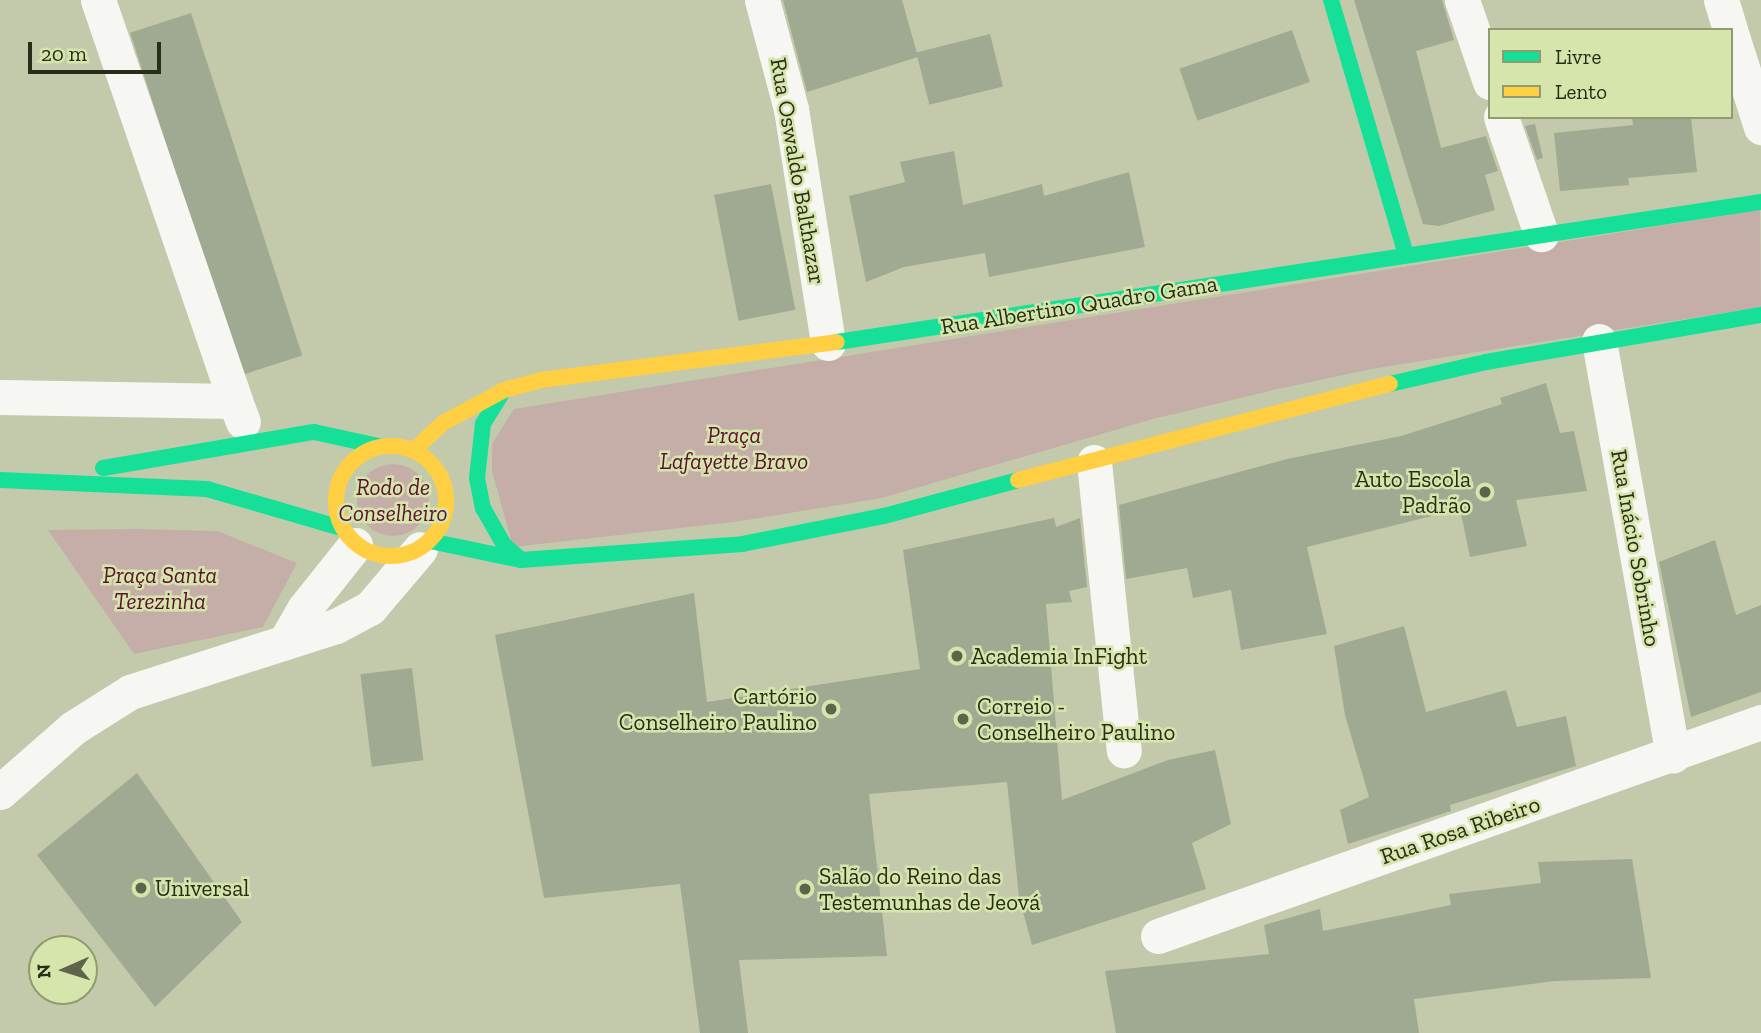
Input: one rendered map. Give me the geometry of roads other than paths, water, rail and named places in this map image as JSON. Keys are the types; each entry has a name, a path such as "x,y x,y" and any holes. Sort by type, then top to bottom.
{"main road":[{"path":"1331,0 1406,255"},
{"name":"Rua Albertino Quadro Gama","path":"414,450 443,423 504,390 541,380 828,343 1761,202"},
{"path":"425,545 521,560 742,544 884,516 1094,462 1276,411 1486,362 1761,315"},
{"path":"504,390 483,424 477,478 483,508 504,545 521,560"},
{"path":"0,480 42,479 207,489 270,504 348,536 374,555 398,557 425,545 444,519 446,491 435,466 414,450 378,446 339,433 314,432 42,479"},
{"path":"348,536 335,503 340,478 355,457 378,446"}],"street":[{"path":"98,0 234,401 251,442"},
{"name":"Rua Oswaldo Balthazar","path":"762,0 791,110 828,343"},
{"path":"1462,0 1488,76"},
{"path":"1721,0 1730,28"},
{"path":"1733,37 1761,127"},
{"path":"1503,119 1541,234"},
{"name":"Rua Inácio Sobrinho","path":"1599,341 1673,755"},
{"path":"0,397 234,401"},
{"path":"1094,462 1124,750"},
{"path":"285,642 348,536"},
{"path":"0,792 73,728 130,692 336,626 370,608 425,545"},
{"name":"Rua Rosa Ribeiro","path":"1158,936 1761,722"}],"place":[{"name":"Auto Escola Padrão","path":"1485,492"},
{"name":"Academia InFight","path":"957,656"},
{"name":"Cartório Conselheiro Paulino","path":"831,709"},
{"name":"Correio - Conselheiro Paulino","path":"963,719"},
{"name":"Universal","path":"141,888"},
{"name":"Salão do Reino das Testemunhas de Jeová","path":"805,889"}],"park label":[{"name":"Praça Lafayette Bravo","path":"734,448"},
{"name":"Rodo de Conselheiro","path":"393,500"},
{"name":"Praça Santa Terezinha","path":"160,588"}]}
